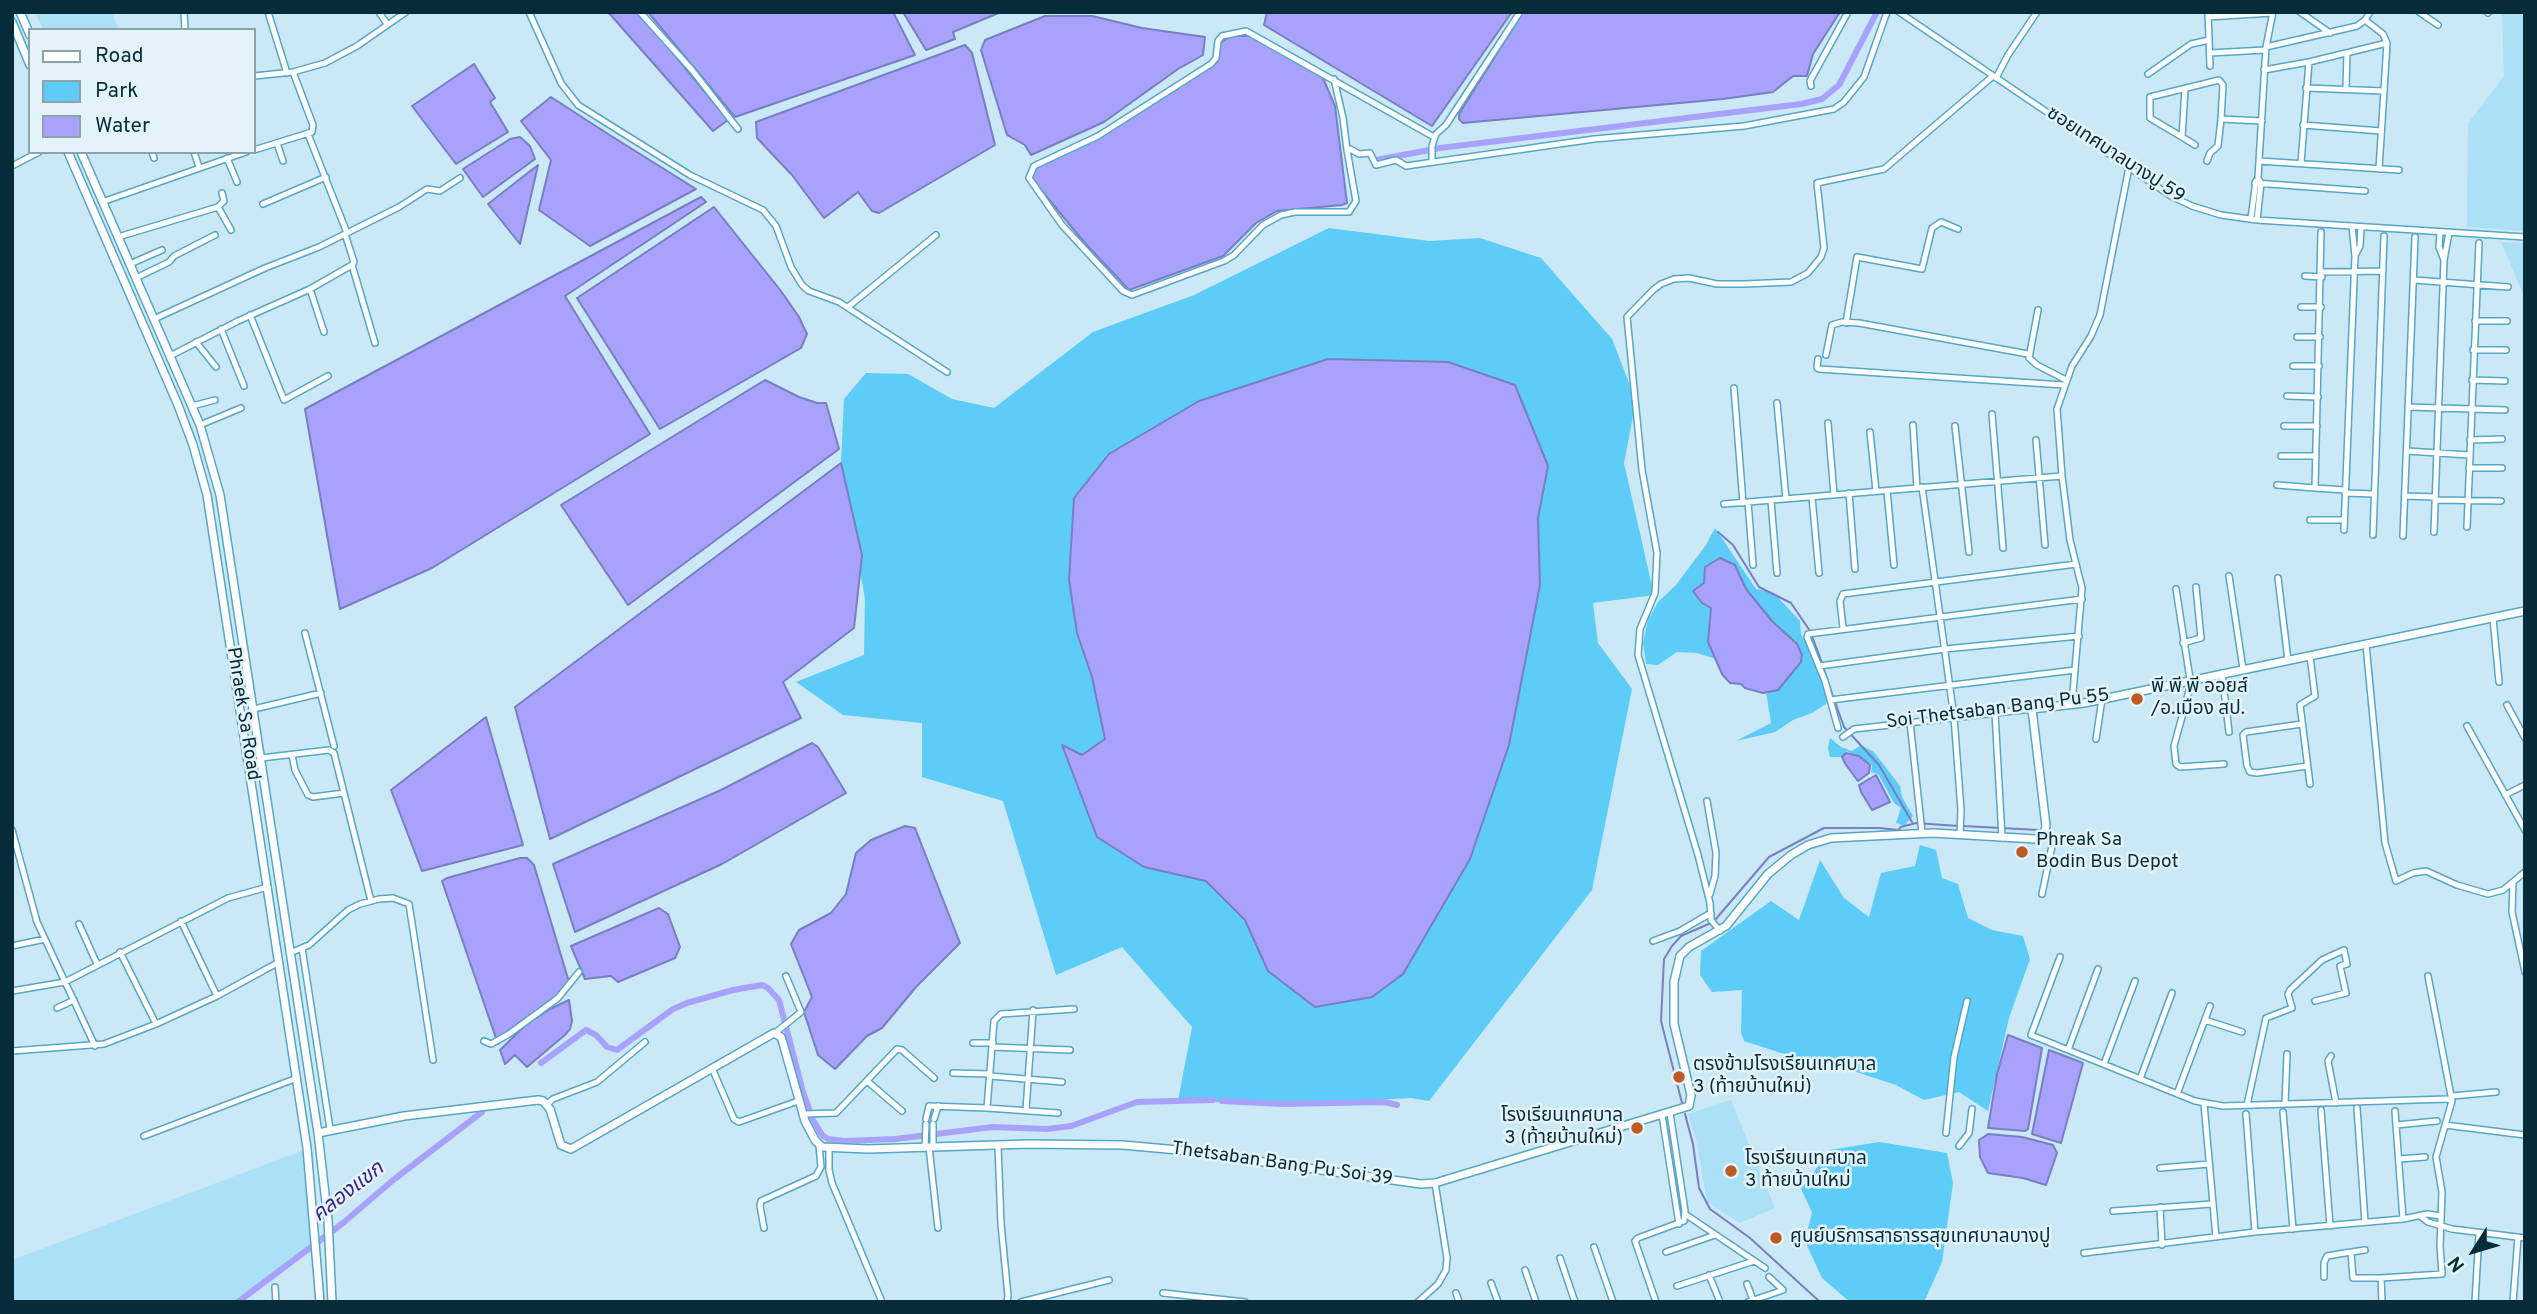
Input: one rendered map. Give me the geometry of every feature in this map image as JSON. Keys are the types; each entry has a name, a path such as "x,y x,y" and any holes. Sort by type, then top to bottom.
{"street":[{"path":"20,12 28,30"},
{"path":"256,149 308,134 312,132 313,125 268,12"},
{"path":"379,12 387,24"},
{"path":"256,76 290,72 325,62 349,50 406,12"},
{"path":"529,12 561,83 578,105 690,175 763,210 776,226 791,267 802,285 809,291 832,298 848,307 947,372"},
{"path":"640,12 692,70 738,129"},
{"path":"1432,162 1434,137 1446,125 1520,12"},
{"path":"1811,86 1810,80 1848,12"},
{"path":"1347,150 1359,154 1370,153 1376,165 1396,160 1406,166 1594,139 1744,126 1828,111 1843,102 1864,76 1887,12"},
{"name":"ซอยเทศบาลบางปู 59","path":"1899,12 2171,196 2192,206 2221,215 2254,219 2525,237"},
{"path":"1715,925 1677,780 1638,655 1640,629 1655,593 1657,553 1642,470 1627,317 1653,290 1674,279 1689,278 1717,284 1791,282 1808,273 1821,257 1824,248 1817,183 1884,169 1995,77 2037,12"},
{"path":"2300,12 2330,33"},
{"path":"2210,53 2266,48 2330,33 2357,26 2370,12"},
{"path":"2210,66 2208,15 2272,13 2264,70 2254,219"},
{"path":"2424,14 2438,25"},
{"path":"2365,20 2383,34 2388,43 2379,169"},
{"path":"12,22 28,60"},
{"path":"1334,79 1356,201 1349,212 1295,212 1281,215 1263,225 1234,255 1224,261 1132,295 1122,291 1062,225 1029,178 1034,166 1108,130 1211,64 1216,58 1218,41 1227,34 1246,31 1253,33 1334,79 1434,137"},
{"path":"2148,74 2191,44 2209,40"},
{"path":"2264,70 2388,43"},
{"path":"2346,88 2347,52"},
{"path":"2301,163 2309,62"},
{"path":"2195,145 2150,118 2150,99 2216,80 2221,82 2218,146 2210,153 2207,161"},
{"path":"2306,88 2384,91"},
{"path":"2182,137 2185,89"},
{"path":"2221,119 2262,121"},
{"path":"2303,125 2381,131"},
{"path":"308,134 346,233 354,262 352,265 375,343"},
{"path":"277,143 283,161"},
{"path":"12,166 35,154"},
{"name":"Phraek Sa Road","path":"69,154 178,405 201,469 215,537 297,1078 316,1229 320,1302"},
{"name":"Phraek Sa Road","path":"82,154 200,425 211,457 224,515 318,1133 328,1220 332,1302"},
{"path":"195,154 199,167"},
{"path":"102,202 240,154"},
{"path":"227,158 237,183"},
{"path":"2259,161 2399,170"},
{"path":"2072,704 2082,588 2062,476 2057,409 2065,383 2100,315 2129,167"},
{"path":"263,204 326,177"},
{"path":"153,319 399,208 427,189 440,191 460,178"},
{"path":"2258,181 2365,191"},
{"path":"118,237 218,207 224,201 222,193"},
{"path":"218,207 230,230"},
{"path":"1846,323 1857,257 1922,269 1932,228 1941,222 1958,229"},
{"path":"2344,530 2355,256 2352,226"},
{"path":"2355,256 2360,246 2361,227"},
{"path":"2315,488 2321,232"},
{"path":"2440,232 2439,247 2444,260"},
{"path":"2434,532 2444,260 2449,233"},
{"path":"136,278 215,235"},
{"path":"848,307 936,235"},
{"path":"2373,535 2384,236"},
{"path":"2403,536 2415,237"},
{"path":"2467,527 2479,243"},
{"path":"130,264 162,250"},
{"path":"170,356 250,315 310,289 352,265"},
{"path":"2305,276 2383,271"},
{"path":"2414,281 2508,287"},
{"path":"310,289 324,332"},
{"path":"2301,307 2321,307"},
{"path":"2028,354 2038,310"},
{"path":"250,315 284,400 328,376"},
{"path":"2474,321 2507,321"},
{"path":"1826,355 1832,325 1846,323 2028,354 2038,365 2065,383"},
{"path":"221,329 244,386"},
{"path":"2298,337 2320,337"},
{"path":"196,342 216,367"},
{"path":"2473,350 2506,350"},
{"path":"1818,359 1819,369 2065,383"},
{"path":"2293,366 2319,366"},
{"path":"2472,380 2505,381"},
{"path":"1734,388 1753,565"},
{"path":"2287,396 2318,397"},
{"path":"192,406 215,400"},
{"path":"1777,403 1786,499"},
{"path":"2408,407 2505,410"},
{"path":"200,425 240,408"},
{"path":"1992,414 2003,548"},
{"path":"1828,423 1834,495"},
{"path":"1913,425 1919,487 1954,717 1962,822 1960,832"},
{"path":"1955,426 1969,552"},
{"path":"2284,426 2317,426"},
{"path":"1870,432 1876,491"},
{"path":"2470,440 2502,439"},
{"path":"2036,440 2045,544"},
{"path":"2407,452 2469,456"},
{"path":"2281,456 2316,456"},
{"path":"2469,468 2502,468"},
{"path":"1724,504 2062,476"},
{"path":"2277,485 2374,494"},
{"path":"1887,491 1894,565"},
{"path":"1849,493 1855,569"},
{"path":"2405,496 2501,501"},
{"path":"1812,497 1819,573"},
{"path":"1771,500 1777,573"},
{"path":"2310,520 2344,520"},
{"path":"1843,628 1840,601 1843,594 2076,564"},
{"path":"2229,576 2243,669"},
{"path":"2278,578 2288,660"},
{"path":"2183,643 2201,638 2196,587"},
{"path":"2176,589 2191,679 2174,746 2176,764 2180,767 2224,764"},
{"path":"1838,728 1833,699 1807,638 1811,633 2082,599"},
{"name":"Soi Thetsaban Bang Pu 55","path":"1846,734 1910,722 2102,699 2525,611"},
{"path":"2493,618 2499,682"},
{"path":"305,633 334,746"},
{"path":"1821,666 1945,649 2079,636"},
{"path":"2366,645 2385,843 2396,881 2413,873 2426,871 2457,885 2488,894 2503,890 2525,872"},
{"path":"2310,656 2315,696 2302,701 2300,705 2310,784"},
{"path":"1833,699 2075,670"},
{"path":"2222,673 2230,732"},
{"path":"254,709 321,693"},
{"path":"2096,739 2102,699"},
{"path":"2507,705 2525,738"},
{"path":"2032,709 2045,832 2052,846 2042,894"},
{"path":"1995,713 2002,832"},
{"path":"1910,722 1922,830"},
{"path":"2302,724 2246,732 2243,735 2250,772 2307,766"},
{"path":"2467,726 2525,830"},
{"path":"261,758 329,750 334,753 371,901"},
{"path":"292,755 295,770 307,795 313,797 344,793"},
{"path":"251,776 263,774"},
{"path":"2505,795 2525,785"},
{"path":"1707,801 1716,853 1715,876 1709,897"},
{"path":"12,830 37,922 95,1046"},
{"path":"1666,1114 1686,1108 1691,1100 1674,1024 1677,963 1684,951 1715,925 1732,919 1779,863 1808,845 1831,838 1922,830 2002,832 2036,839 2045,832"},
{"path":"2513,883 2512,912 2525,972"},
{"path":"12,991 65,982 228,898 268,887"},
{"path":"290,953 309,945 348,910 371,901 393,898 405,901 411,909 433,1060"},
{"path":"1653,941 1680,931 1711,913"},
{"path":"181,921 217,996"},
{"path":"79,924 97,964"},
{"path":"12,946 45,939"},
{"path":"302,948 330,1129"},
{"path":"2247,1105 2266,1018 2292,1008 2288,994 2290,990 2322,960 2344,950 2347,964 2340,966 2346,993 2315,1001"},
{"path":"120,952 156,1024"},
{"path":"2060,957 2031,1035 2204,1104 2452,1099 2496,1092"},
{"path":"12,1051 95,1046 156,1024 217,996 279,962"},
{"path":"2068,1050 2098,969"},
{"path":"484,1041 491,1044 509,1034 558,998 579,972"},
{"path":"318,1133 387,1119 538,1100 546,1105 561,1145 571,1149 775,1033 801,1012 786,976"},
{"path":"2351,1252 2353,1279 2441,1275 2442,1192 2437,1157 2448,1125 2452,1099 2428,976"},
{"path":"2104,1064 2134,981"},
{"path":"2140,1079 2172,993"},
{"path":"57,1008 74,1000"},
{"path":"1946,1133 1954,1057 1967,1001"},
{"path":"2176,1094 2210,1006"},
{"path":"987,1108 994,1021 1001,1014 1074,1009"},
{"path":"1026,1110 1033,1010"},
{"path":"2205,1020 2242,1032"},
{"path":"764,1228 761,1201 817,1176 821,1167 819,1145 811,1134 798,1101 781,1037 775,1033"},
{"path":"546,1105 553,1099 597,1082 645,1042"},
{"path":"973,1044 1070,1051"},
{"path":"803,1114 836,1114 899,1049 934,1078"},
{"path":"2285,1104 2287,1054"},
{"path":"2331,1056 2328,1061 2336,1103"},
{"path":"712,1069 734,1119 739,1122 798,1101"},
{"path":"953,1073 1062,1082"},
{"path":"144,1136 297,1078"},
{"path":"867,1081 901,1111"},
{"path":"2204,1104 2216,1237"},
{"path":"929,1147 934,1111 938,1106"},
{"path":"938,1228 926,1121 928,1107 1058,1113"},
{"path":"2357,1108 2365,1222"},
{"path":"1959,1146 1969,1133 1972,1109"},
{"path":"2321,1110 2330,1226"},
{"path":"2283,1111 2293,1229"},
{"path":"2395,1111 2403,1219"},
{"path":"1656,1302 1636,1241 1679,1224 1684,1221 1685,1214 1666,1114"},
{"path":"1666,1114 1679,1224"},
{"name":"Thetsaban Bang Pu Soi 39","path":"819,1145 829,1148 1123,1145 1410,1182 1435,1182 1666,1114"},
{"path":"2246,1114 2255,1233"},
{"path":"2396,1125 2437,1121"},
{"path":"2448,1125 2525,1135"},
{"path":"998,1146 1007,1302"},
{"path":"829,1148 832,1183 882,1302"},
{"path":"2399,1159 2425,1157"},
{"path":"2160,1168 2208,1164"},
{"path":"1418,1302 1438,1284 1446,1270 1447,1258 1435,1182"},
{"path":"2113,1211 2211,1204"},
{"path":"2160,1206 2162,1245"},
{"path":"1685,1214 1765,1268"},
{"path":"2084,1253 2403,1219 2427,1214 2441,1216"},
{"path":"2420,1216 2428,1222 2452,1229 2521,1238 2512,1302"},
{"path":"2475,1302 2479,1234"},
{"path":"1666,1252 1715,1235"},
{"path":"1594,1247 1614,1302"},
{"path":"2325,1277 2324,1263 2327,1256 2365,1250"},
{"path":"1560,1258 1575,1302"},
{"path":"1677,1286 1754,1261"},
{"path":"1525,1270 1536,1302"},
{"path":"1709,1275 1720,1302"},
{"path":"1747,1284 1751,1301 1783,1290 1769,1277"},
{"path":"2381,1278 2382,1302"},
{"path":"1021,1302 1109,1280"},
{"path":"1491,1283 1498,1302"},
{"path":"275,1287 276,1302"},
{"path":"1163,1293 1245,1302"},
{"path":"1456,1293 1459,1302"}],"shaded area":[{"path":"35,12 112,12 118,28 42,28"},
{"path":"2502,12 2525,12 2525,231 2467,227 2468,123 2504,76"},
{"path":"2501,242 2525,243 2525,298"},
{"name":"โรงเรียนเทศบาล 3 ท้ายบ้านใหม่","path":"1731,1100 1775,1208 1740,1223 1707,1202 1696,1139 1688,1114"},
{"path":"304,1150 314,1241 235,1302 12,1302 12,1260"}],"green space":[{"path":"1329,228 1429,241 1480,238 1541,258 1612,339 1636,401 1624,463 1654,595 1593,603 1598,643 1632,689 1592,890 1429,1101 1411,1098 1296,1104 1178,1101 1192,1027 1122,947 1056,975 1003,801 922,777 922,723 843,715 796,682 864,655 865,599 841,463 844,399 866,373 908,374 952,399 994,408 1093,332 1194,295","holes":["1109,454 1548,466 1538,518 1540,585 1509,745 1470,859 1403,974 1268,971 1245,920 1206,881 1144,867 1080,790 1062,746 1082,755 1105,739 1092,677 1077,633 1069,580 1074,498"]},
{"path":"1715,528 1756,589 1773,592 1800,621 1801,634 1828,691 1826,704 1812,713 1793,720 1775,732 1736,741 1771,723 1766,692 1778,690 1781,684 1772,621 1746,589 1735,566 1704,583 1702,603 1711,608 1708,642 1716,659 1697,653 1677,652 1658,665 1646,664 1643,643 1648,620 1658,602 1676,585 1706,545"},
{"path":"1830,738 1841,747 1852,751 1861,745 1874,752 1900,786 1902,797 1913,816 1904,826 1896,823 1901,808 1894,803 1878,774 1871,772 1872,765 1847,751 1841,757 1830,757"},
{"path":"1920,845 1936,850 1942,878 1958,884 1968,918 1992,930 2023,936 2030,959 2009,1018 1988,1111 1959,1092 1924,1100 1896,1085 1744,1041 1741,1033 1742,990 1712,992 1700,975 1701,951 1771,901 1799,920 1820,860 1844,898 1869,917 1881,873 1915,866"},
{"path":"1879,1142 1947,1153 1953,1183 1942,1262 1924,1302 1850,1302 1822,1278 1805,1241 1812,1212 1801,1189 1830,1150"}],"water":[{"path":"608,12 639,12 728,120 713,131"},
{"path":"648,12 893,12 915,55 735,117"},
{"path":"903,12 1001,12 953,32 955,39 926,50"},
{"path":"1267,12 1512,12 1432,126 1264,25"},
{"path":"1523,12 1840,12 1813,54 1807,76 1793,76 1773,92 1463,123 1459,114"},
{"path":"1045,16 1092,16 1142,28 1205,37 1203,55 1178,69 1104,122 1031,155 1025,145 1007,135 981,50 985,40"},
{"path":"1231,36 1252,36 1322,76 1335,106 1347,203 1277,211 1256,223 1223,256 1129,290 1084,242 1032,179 1035,167 1091,141 1217,62 1220,43"},
{"path":"965,45 972,53 995,145 879,213 872,211 858,192 824,218 792,175 757,138 756,122"},
{"path":"474,64 495,98 490,102 508,132 456,164 412,106"},
{"path":"551,97 696,189 590,246 539,210 551,160 521,121"},
{"path":"520,137 530,146 535,159 483,197 463,169 510,139"},
{"path":"538,165 520,244 488,204"},
{"path":"701,197 706,202 565,296 650,434 432,568 340,609 305,409"},
{"path":"714,207 781,291 807,334 801,348 660,429 577,298"},
{"path":"1328,359 1448,362 1515,385 1548,466 1538,518 1540,585 1509,745 1470,859 1403,974 1372,997 1315,1007 1268,971 1245,920 1206,881 1144,867 1097,837 1062,745 1082,755 1105,739 1092,677 1077,633 1069,580 1074,498 1109,454 1199,401"},
{"path":"765,380 799,397 826,403 839,449 628,605 561,505"},
{"path":"841,463 862,555 854,628 783,682 801,718 550,839 515,707"},
{"path":"1720,558 1735,565 1746,589 1772,621 1797,644 1802,655 1801,662 1778,690 1763,693 1745,688 1741,684 1730,683 1722,674 1708,642 1711,608 1702,603 1693,591 1704,583 1705,567"},
{"path":"486,717 523,845 422,871 391,790"},
{"path":"812,743 818,747 846,793 722,864 575,932 553,864 721,790"},
{"path":"1846,753 1859,756 1870,765 1869,773 1858,781 1842,757"},
{"path":"1876,775 1890,802 1872,810 1859,785"},
{"path":"905,826 915,828 960,943 916,987 882,1028 867,1036 835,1069 818,1055 804,1012 812,997 791,944 799,930 831,913 846,894 856,853 871,840"},
{"path":"527,858 534,865 569,982 568,989 524,1020 498,1044 442,881"},
{"path":"659,908 668,914 680,947 675,958 618,982 611,976 585,979 571,946"},
{"path":"569,1000 572,1021 566,1034 527,1067 515,1055 505,1064 500,1050 528,1023"},
{"path":"2008,1035 2042,1048 2028,1129 2025,1131 1988,1128 1997,1074"},
{"path":"2049,1050 2083,1063 2061,1143 2032,1134"},
{"path":"1988,1134 2022,1137 2053,1145 2057,1153 2046,1185 2023,1178 1988,1173 1980,1157 1979,1140"}],"waterway":[{"path":"1376,160 1440,148 1801,104 1822,99 1839,85 1877,12"},
{"path":"1718,532 1733,545 1759,587 1791,603 1810,631"},
{"path":"1812,636 1822,663"},
{"path":"1824,669 1833,697"},
{"path":"1835,702 1844,727 1879,765 1912,822"},
{"path":"1715,920 1769,857 1824,828 1898,830 1916,823 1958,826"},
{"path":"1963,826 2039,830"},
{"path":"1682,1103 1661,1021 1664,959 1681,936 1711,923"},
{"path":"541,1063 586,1030 596,1035 607,1047 617,1050 673,1009 733,990 762,985 779,1000 803,1092 813,1120 822,1135 828,1139 895,1139 993,1127 1047,1129 1071,1126 1137,1102 1213,1100"},
{"path":"1222,1101 1282,1104 1384,1102 1397,1105"},
{"name":"คลองแขก","path":"238,1302 343,1223 392,1181 482,1112"},
{"path":"1685,1114 1693,1144 1699,1188 1710,1209 1750,1238 1820,1302"}],"place":[{"name":"พี พี พี ออยส์ /อ.เมือง สป.","path":"2137,699"},
{"name":"Phreak Sa Bodin Bus Depot","path":"2022,852"},
{"name":"ตรงข้ามโรงเรียนเทศบาล 3 (ท้ายบ้านใหม่)","path":"1679,1077"},
{"name":"โรงเรียนเทศบาล 3 (ท้ายบ้านใหม่)","path":"1637,1128"},
{"name":"โรงเรียนเทศบาล 3 ท้ายบ้านใหม่","path":"1731,1171"},
{"name":"ศูนย์บริการสาธารรสุขเทศบาลบางปู","path":"1776,1238"}]}
